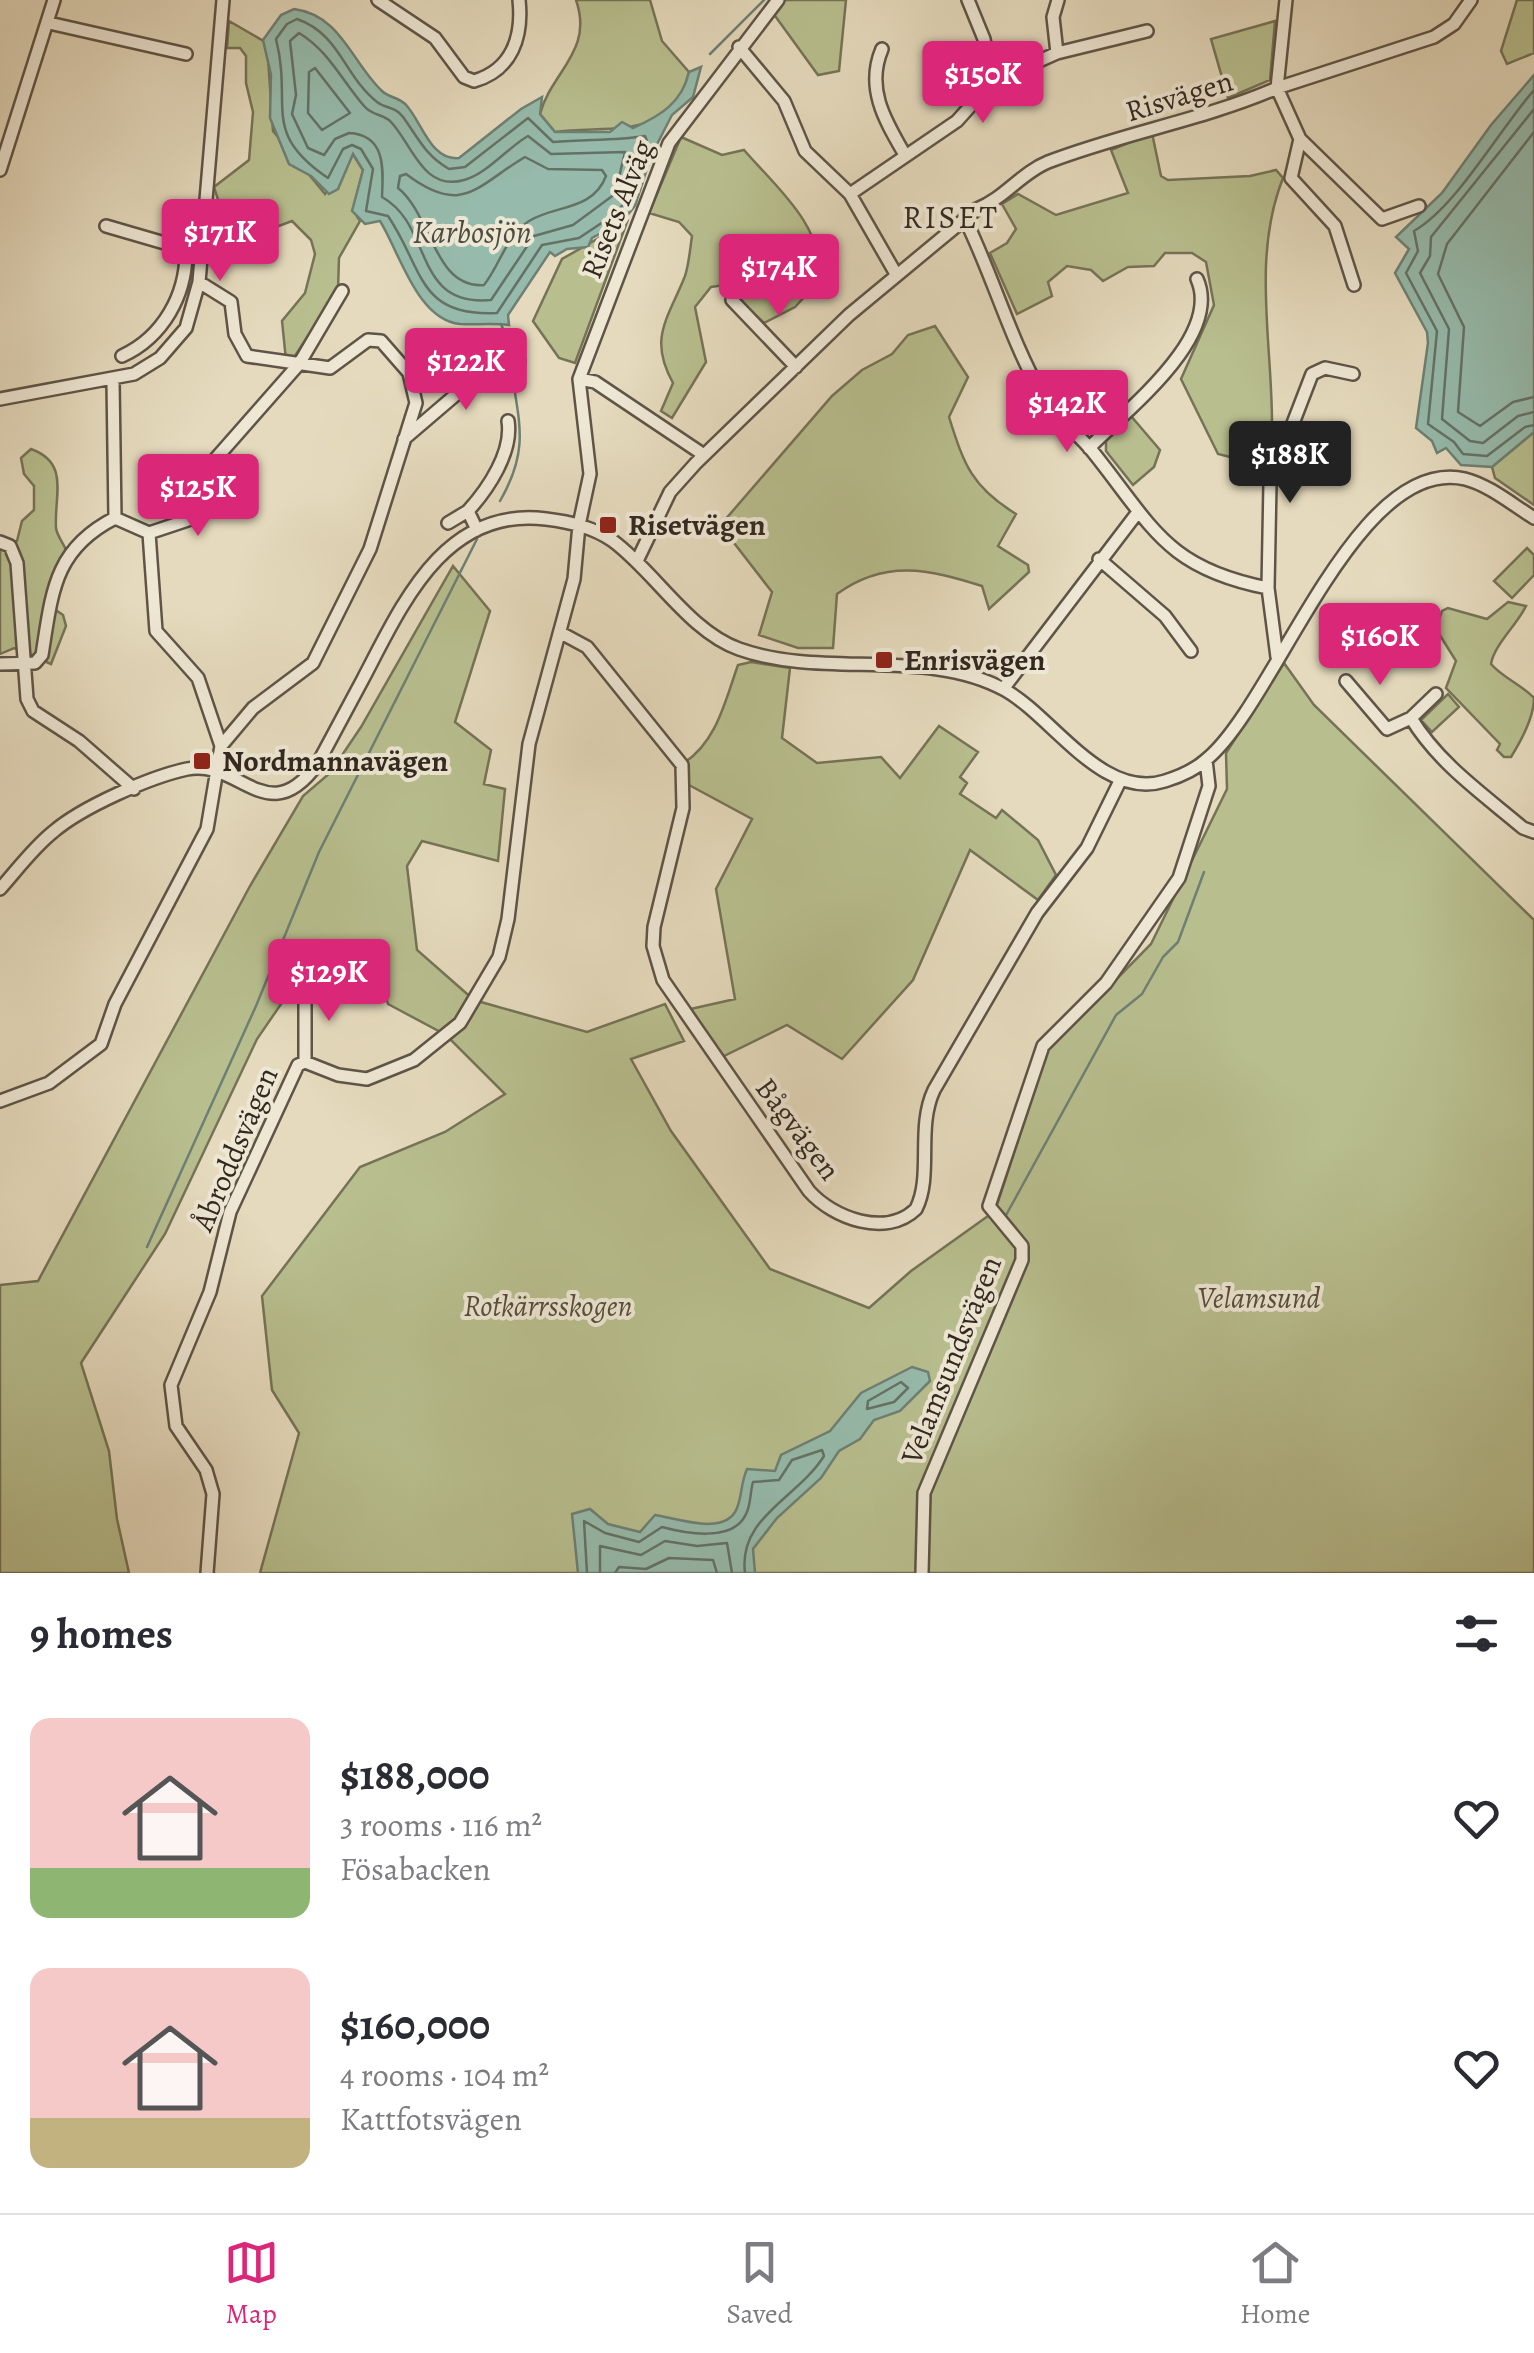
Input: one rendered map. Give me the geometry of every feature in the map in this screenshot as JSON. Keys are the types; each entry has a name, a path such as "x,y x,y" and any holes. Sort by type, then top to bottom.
{"street":[{"path":"0,170 54,0"},
{"path":"0,399 113,380 142,370 170,349 186,328 199,282 223,0"},
{"path":"378,0 418,24 464,77 474,80 500,69 510,58 519,0"},
{"name":"Risets Alväg","path":"579,525 591,455 579,380 669,143 778,0"},
{"path":"968,0 984,39 992,82"},
{"path":"1057,52 1053,18 1058,0"},
{"name":"Risvägen","path":"637,561 670,492 704,455 896,274 965,218 999,201 1048,162 1206,116 1277,88 1286,0"},
{"path":"1419,206 1382,219 1300,139 1277,88 1434,36 1454,24 1471,0"},
{"path":"49,23 186,54"},
{"path":"850,194 969,111 992,82 1057,52 1147,31"},
{"path":"739,47 774,85 805,150 850,194 896,274"},
{"path":"882,49 877,101 905,155"},
{"path":"1300,139 1291,178 1335,226 1354,286"},
{"path":"965,218 1044,398 1138,512 1192,565 1268,588"},
{"path":"106,226 201,254"},
{"path":"122,356 148,341 168,315 182,288 186,249"},
{"path":"1089,448 1164,377 1199,320 1203,300 1197,279"},
{"path":"0,1101 49,1082 101,1044 115,1004 207,829 220,746 252,708 313,662 370,549 416,394 409,373 388,345 368,340 330,368 247,356 235,334 232,302 220,291 199,282"},
{"path":"115,518 149,533 188,520 217,455 299,364 342,292"},
{"path":"732,300 796,366"},
{"path":"404,439 487,368 519,361"},
{"path":"1277,658 1268,588 1270,484 1281,449 1297,419 1304,389 1317,370 1353,374"},
{"path":"113,380 115,518"},
{"path":"579,380 594,382 704,455"},
{"path":"448,523 468,511 498,466 508,441 508,422"},
{"path":"0,888 59,827 134,789 184,770 213,772 262,794 291,788 310,774 412,586 442,551 478,530 522,518 579,525 608,538 734,648 777,659 941,672 1003,689 1044,717 1098,766 1121,778 1158,783 1206,760 1226,740 1364,530 1412,485 1434,478 1463,479 1534,518"},
{"path":"468,511 478,530"},
{"path":"1003,689 1138,512"},
{"path":"0,664 35,663 42,654 60,568 74,545 115,518"},
{"name":"Åbroddsvägen","path":"208,1573 214,1494 206,1470 176,1426 171,1385 210,1292 230,1212 298,1065 304,1062 352,1078 394,1070 435,1047 478,997 504,944 528,744 574,579 579,525"},
{"path":"149,533 156,631 198,678 220,746"},
{"path":"0,542 10,546 17,562 23,662 27,699 33,711 78,741 134,789"},
{"path":"1099,559 1165,616 1190,650"},
{"name":"Bågvägen","path":"561,633 587,648 682,765 683,808 654,927 662,980 810,1190 827,1207 856,1220 897,1220 912,1213 919,1203 923,1121 931,1096 1038,913 1088,848 1121,778"},
{"path":"1346,681 1387,729 1411,718 1436,694"},
{"path":"1411,718 1441,759 1534,832"},
{"name":"Velamsundsvägen","path":"922,1573 924,1493 1022,1260 1022,1246 989,1206 1043,1046 1106,984 1178,878 1209,786 1206,760"},
{"path":"304,1062 308,1020 305,994"}],"green space":[{"path":"576,0 650,0 662,41 689,72 668,111 635,126 555,132 540,114 580,33"},
{"path":"779,0 846,0 839,71 818,75 770,9"},
{"path":"1517,0 1534,0 1534,53 1507,64 1501,51"},
{"path":"229,21 267,43 273,131 325,194 353,154 363,170 353,210 360,221 339,258 338,290 293,359 286,360 282,321 305,293 315,254 311,240 292,221 268,230 253,211 226,210 220,206 214,187 249,160 253,112 246,83 246,56 240,48 227,48"},
{"path":"1275,21 1270,80 1228,98 1211,39"},
{"path":"1152,133 1161,176 1168,180 1250,176 1276,170 1283,178 1268,238 1266,299 1272,423 1285,431 1264,486 1234,458 1218,454 1181,379 1214,305 1206,262 1192,253 1165,253 1154,266 1128,267 1103,281 1091,270 1067,266 1048,282 1052,296 1017,314 990,253 1007,243 1016,229 1002,204 1018,194 1056,215 1128,193 1111,150"},
{"path":"681,137 722,155 744,150 806,224 819,259 821,279 795,307 764,323 724,285 711,287 695,307 706,362 672,418 661,411 673,383 661,341 686,271 692,236 679,222 649,213"},
{"path":"627,222 575,363 559,358 533,321 562,259"},
{"path":"935,326 968,377 949,417 960,449 979,484 1016,514 998,546 1028,565 1029,572 989,609 982,586 963,580 908,570 872,576 837,594 833,648 798,648 759,635 772,592 724,530 724,521 832,396 862,370 892,354 908,335"},
{"path":"1131,416 1160,450 1154,467 1133,485 1106,451 1106,441"},
{"path":"1534,432 1534,505 1495,478 1492,467"},
{"path":"31,449 43,455 56,471 56,528 66,550 47,604 63,615 66,626 51,664 14,648 0,654 0,544 17,541 22,521 34,510 34,486 24,474 21,458"},
{"path":"1527,548 1534,555 1534,575 1512,598 1494,581"},
{"name":"Velamsund","path":"453,566 490,611 455,722 491,750 484,784 505,789 498,861 422,841 407,866 417,950 474,1000 587,1032 665,1004 684,1041 631,1059 671,1131 770,1269 869,1308 911,1271 995,1211 1048,1049 1151,944 1227,789 1226,753 1284,663 1314,705 1534,920 1534,1573 260,1573 299,1433 272,1390 262,1296 360,1167 445,1132 505,1094 446,1035 388,1004 378,969 357,948 312,959 257,1039 165,1234 81,1363 109,1451 117,1519 129,1573 0,1573 0,1285 38,1281 250,886 303,796 330,773 361,727"},
{"path":"1508,602 1526,606 1491,664 1534,698 1523,736 1511,757 1504,757 1497,750 1500,744 1446,688 1456,661 1436,629 1442,611 1448,608 1487,619"},
{"path":"751,662 790,668 782,738 817,763 881,757 900,778 939,726 978,752 960,777 967,783 960,794 996,818 1002,810 1038,840 1056,875 1038,900 970,850 913,980 842,1059 787,1025 722,1057 686,1010 735,999 716,889 752,819 689,785 684,763 712,732 738,665"},
{"path":"1448,694 1459,707 1432,732 1421,720"}],"water":[{"name":"Karbosjön","path":"294,9 310,13 335,30 372,80 404,103 428,140 449,157 459,158 542,97 540,114 555,132 610,132 622,122 633,128 669,107 689,72 701,67 693,97 672,115 651,156 635,206 621,223 592,238 588,247 567,249 555,256 550,252 508,315 509,325 460,324 445,320 421,298 380,221 365,224 352,211 363,170 353,154 338,189 329,194 311,176 289,164 270,118 271,75 263,40 281,15"},
{"path":"1534,75 1534,432 1492,467 1461,465 1446,448 1437,453 1432,441 1416,428 1427,332 1395,273 1409,249 1396,237 1442,193 1491,125"},
{"path":"912,1367 928,1372 930,1381 900,1411 874,1420 860,1439 839,1451 821,1478 777,1518 753,1549 755,1573 578,1573 572,1514 590,1509 608,1524 640,1532 655,1515 700,1524 722,1522 737,1508 747,1469 775,1471 781,1455 830,1431 861,1393"}],"waterway":[{"path":"710,54 764,0"},
{"path":"501,324 503,329"},
{"path":"500,501 519,451 511,368"},
{"path":"147,1247 256,1006 319,852 477,539"},
{"path":"1005,1217 1116,1015 1142,994 1163,957 1178,942 1204,872"}],"place":[{"name":"Risetvägen","path":"608,525"},
{"name":"Enrisvägen","path":"884,660"},
{"name":"Nordmannavägen","path":"202,761"}],"district":[{"name":"RISET","path":"951,217"}],"park label":[{"name":"Rotkärrsskogen","path":"548,1306"}]}
